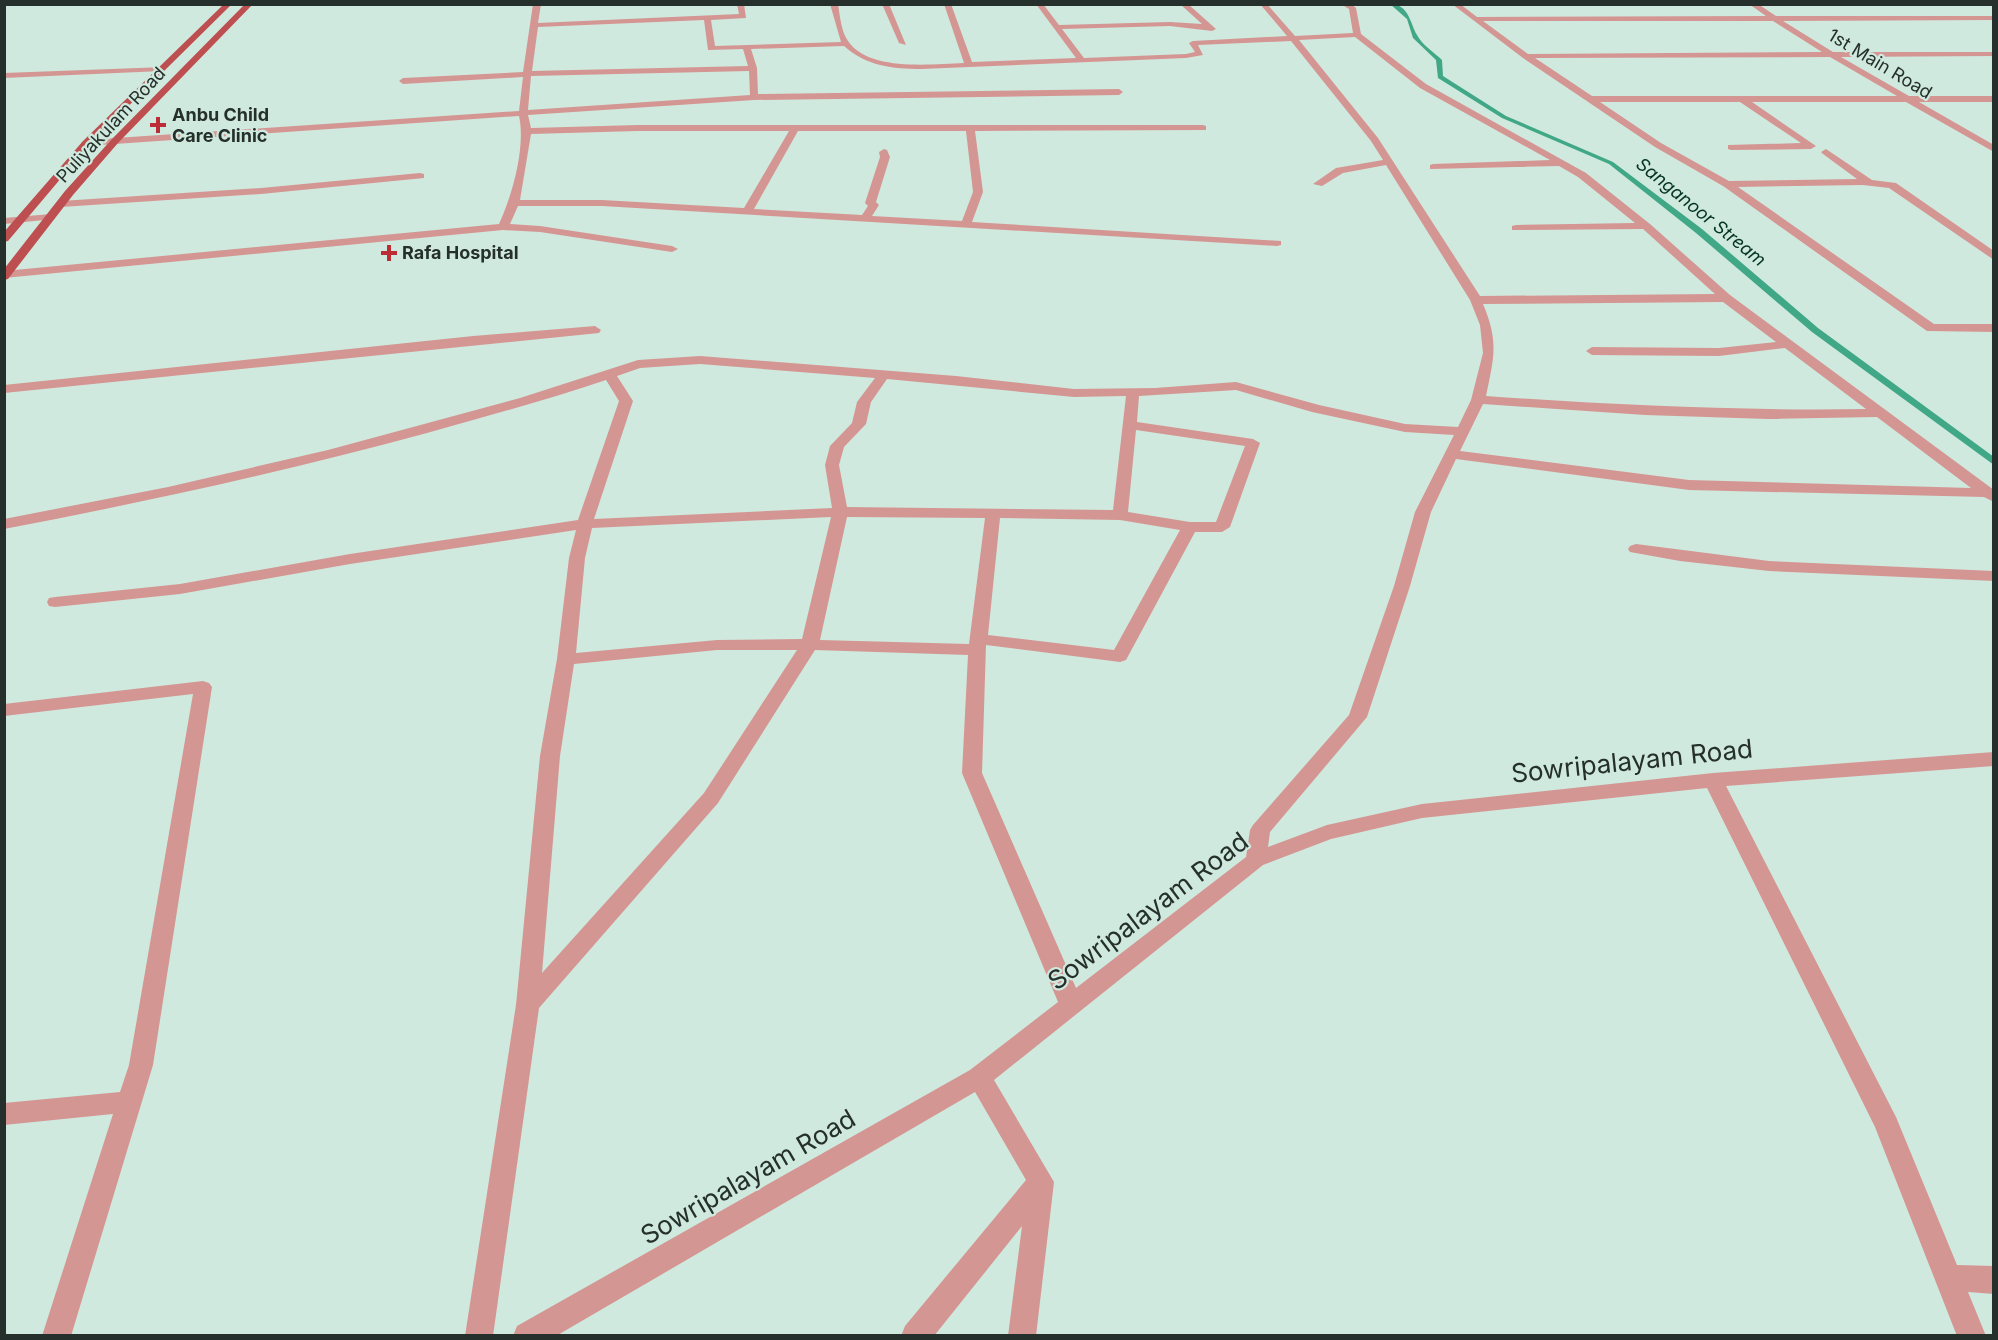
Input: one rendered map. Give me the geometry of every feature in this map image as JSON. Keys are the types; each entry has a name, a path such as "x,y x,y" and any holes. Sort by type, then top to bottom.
{"main road":[{"name":"Puliyakulam Road","path":"4,238 86,143 229,4"},
{"name":"Puliyakulam Road","path":"5,276 114,141 250,4"}],"street":[{"path":"503,227 514,203 527,131 523,113 537,4"},
{"path":"534,25 743,16 740,4"},
{"path":"834,4 846,44 862,56 897,67 1186,56 1200,53 1192,42 1357,35 1424,86 1561,163 1605,192 1726,298 1990,495"},
{"path":"885,4 903,43"},
{"path":"947,4 969,65"},
{"path":"1039,4 1082,60"},
{"path":"1183,4 1225,40"},
{"path":"1256,860 1260,830 1358,717 1402,586 1423,512 1478,400 1490,353 1486,325 1476,300 1375,140 1263,4"},
{"path":"1344,4 1352,8 1357,35"},
{"path":"1455,4 1526,56 1658,145 1727,184 1931,328 1994,328"},
{"name":"1st Main Road","path":"1752,4 1830,54 1994,150"},
{"path":"707,18 711,48 846,44"},
{"path":"1475,19 1994,18"},
{"path":"1057,27 1170,24 1210,27"},
{"path":"746,47 753,68 754,98"},
{"path":"1526,56 1994,54"},
{"path":"403,81 527,74 753,68"},
{"path":"4,76 162,69"},
{"path":"86,143 754,98 1119,92"},
{"path":"1589,99 1994,99"},
{"path":"1731,147 1811,146 1742,99"},
{"path":"527,131 638,128 794,130 1203,128"},
{"path":"966,224 978,192 970,129"},
{"path":"747,212 794,130"},
{"path":"1978,141 1994,141"},
{"path":"866,218 874,205 870,203 885,157 884,152"},
{"path":"1826,152 1868,182"},
{"path":"1318,184 1340,170 1389,162"},
{"path":"1433,167 1561,163"},
{"path":"61,204 261,191 420,176"},
{"path":"1727,184 1868,182 1892,185 1994,257"},
{"path":"514,203 602,203 1277,243"},
{"path":"4,221 51,217"},
{"path":"1516,228 1646,226"},
{"path":"5,276 503,227 540,229 672,249"},
{"path":"1476,300 1726,298"},
{"path":"4,389 596,330"},
{"path":"1592,351 1719,352 1790,344"},
{"path":"4,524 107,505 357,448 565,390 638,364 700,360 884,374 1074,393 1236,386 1317,409 1406,428 1461,431"},
{"path":"479,1335 528,1005 550,756 566,659 577,558 585,524 626,401 609,374"},
{"path":"528,1005 711,798 810,644 840,512 832,465 837,446 859,424 864,402 884,374"},
{"path":"1120,515 1133,392"},
{"path":"1478,400 1645,411 1768,415 1882,413"},
{"path":"55,602 180,589 350,559 585,524 840,512 1120,515 1190,527 1222,527 1253,443 1129,425"},
{"path":"1450,454 1689,486 1990,495"},
{"path":"993,514 978,644 972,773 1071,1004"},
{"path":"566,659 717,645 810,644 978,644 1120,656 1190,527"},
{"path":"1636,549 1712,562 1994,576"},
{"path":"4,710 203,687 141,1065 56,1335"},
{"name":"Sowripalayam Road","path":"528,1335 979,1077 1256,860 1327,832 1422,811 1713,780 1994,759"},
{"path":"1713,780 1887,1125 1972,1335"},
{"path":"979,1077 1041,1182 1022,1335"},
{"path":"4,1114 129,1102"},
{"path":"915,1335 1041,1182"},
{"path":"1948,1278 1994,1280"}],"waterway":[{"name":"Sanganoor Stream","path":"1392,4 1409,18 1415,37 1439,60 1440,77 1504,117 1611,163 1699,231 1815,330 1994,462"}],"place":[{"name":"Anbu Child Care Clinic","path":"158,125"},
{"name":"Rafa Hospital","path":"389,253"}]}
